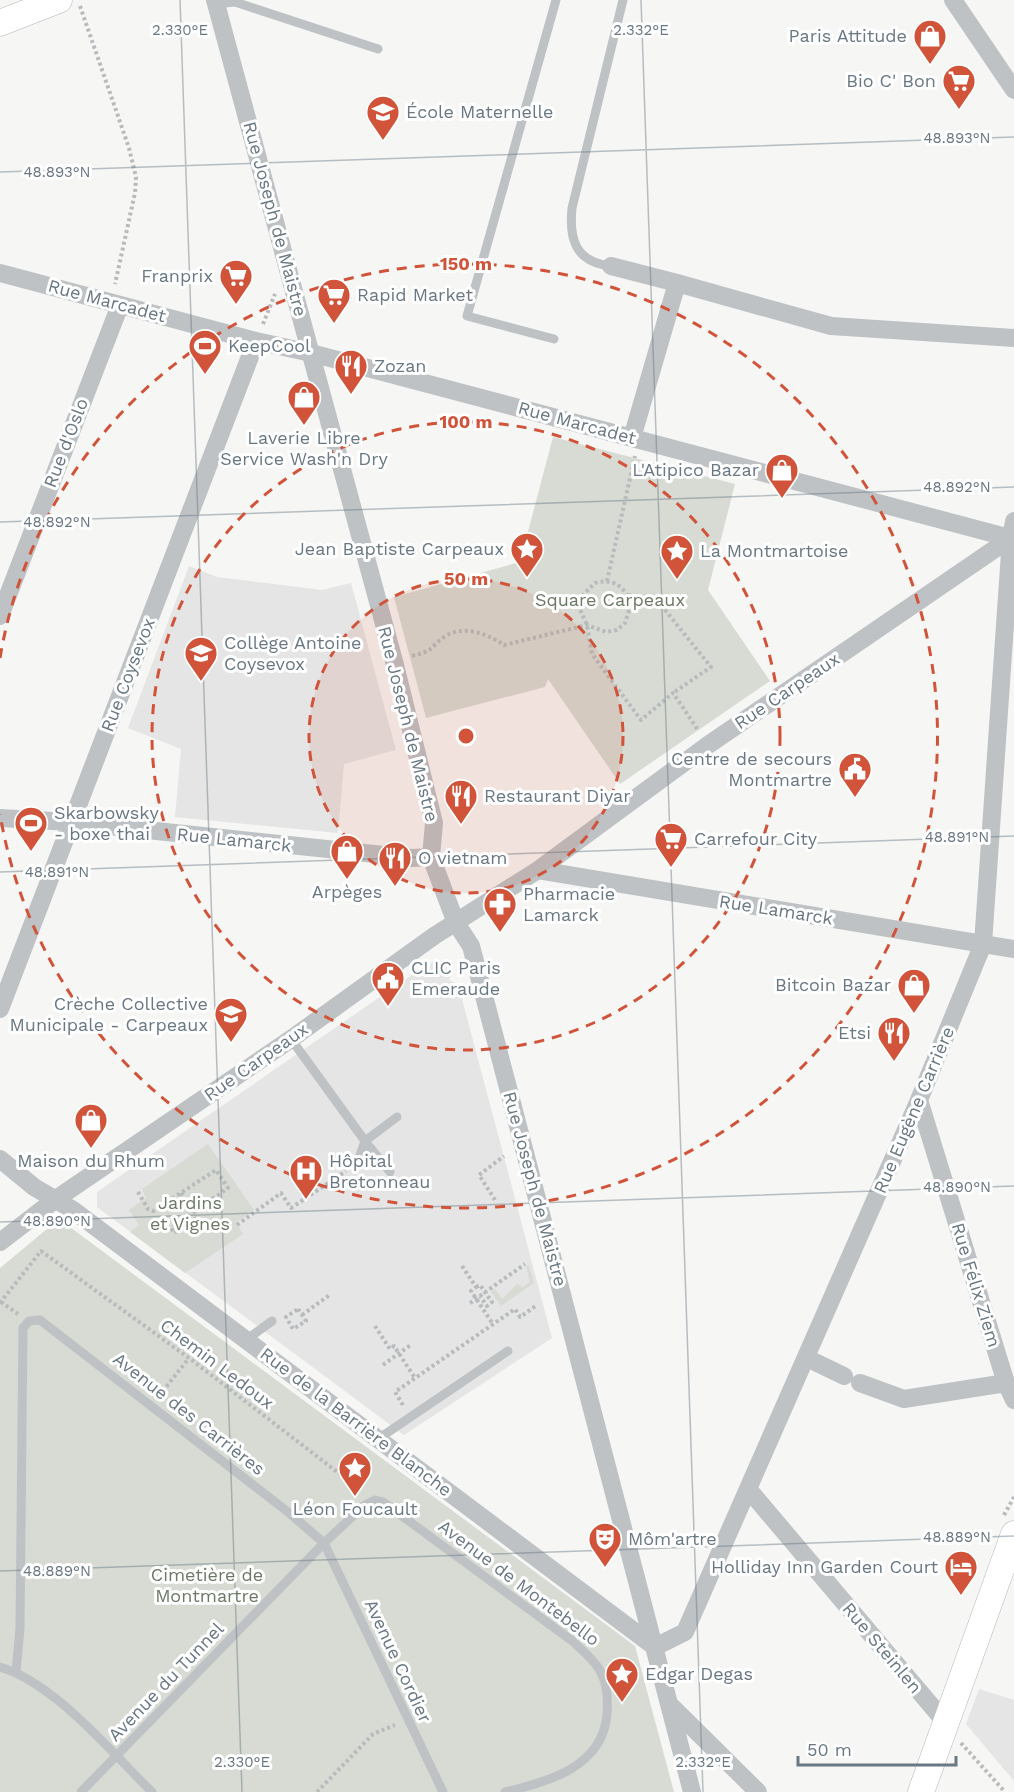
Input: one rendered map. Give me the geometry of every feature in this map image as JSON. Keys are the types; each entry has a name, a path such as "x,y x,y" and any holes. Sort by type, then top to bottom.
{"street":[{"path":"953,0 1014,90"},
{"path":"0,23 52,1"},
{"name":"Rue Joseph de Maistre","path":"215,2 311,353 434,823 431,857 456,923 471,946 692,1792"},
{"path":"611,266 831,326 1014,338"},
{"name":"Rue Marcadet","path":"0,273 635,439 1013,533"},
{"path":"635,439 677,283"},
{"name":"Rue d'Oslo","path":"0,616 120,305"},
{"name":"Rue Coysevox","path":"0,1009 256,341"},
{"name":"Rue Carpeaux","path":"0,1242 56,1199 456,923 538,870 757,711 1013,533"},
{"name":"Rue Eugène Carrière","path":"655,1647 685,1632 920,1100 983,944 1013,533"},
{"name":"Rue Lamarck","path":"0,818 71,822 412,858 431,857"},
{"name":"Rue Lamarck","path":"538,870 1014,950"},
{"name":"Rue Félix Ziem","path":"920,1100 1006,1383 1014,1400"},
{"name":"Rue de la Barrière Blanche","path":"0,1160 246,1340 655,1647"},
{"path":"815,1362 904,1399 1006,1383"},
{"name":"Rue Steinlen","path":"749,1490 953,1733"},
{"path":"921,1792 953,1733 1014,1534"},
{"path":"670,1704 758,1792"}],"lane":[{"path":"554,339 467,316 556,0"},
{"path":"611,266 587,258 573,242 570,229 572,208 623,0"},
{"path":"215,2 235,2 378,49"},
{"path":"291,1039 390,1172"},
{"path":"357,1164 365,1141 397,1118"},
{"name":"Avenue des Carrières","path":"16,1672 20,1628 22,1328 29,1321 40,1320 279,1504 324,1543"},
{"path":"246,1340 272,1321"},
{"path":"378,1439 508,1351"},
{"path":"324,1543 364,1506 375,1500"},
{"name":"Avenue de Montebello","path":"375,1500 383,1502 571,1640 595,1662 609,1690 606,1728 593,1754 569,1771 505,1792"},
{"name":"Avenue Cordier","path":"324,1543 443,1792"},
{"name":"Avenue du Tunnel","path":"81,1792 324,1543"},
{"path":"0,1667 16,1672 62,1704 152,1792"}],"path":[{"path":"78,0 129,148 136,177 135,193 115,281"},
{"path":"256,341 286,264"},
{"path":"608,581 635,439"},
{"path":"407,657 432,650 446,636 468,631 489,634 504,645 587,625 596,630 616,630 625,623 630,613 628,595 622,587 608,581 595,583 581,597 581,616 587,625 592,654 641,720 673,693 711,666 657,600 628,595"},
{"path":"673,693 698,730"},
{"path":"495,1200 478,1175 504,1156"},
{"path":"237,1225 281,1193 291,1208 357,1164"},
{"path":"138,1192 148,1209 153,1211 216,1170 228,1188 171,1228 174,1233 198,1217"},
{"path":"181,1193 194,1212"},
{"name":"Chemin Ledoux","path":"0,1303 41,1251 189,1358 375,1500"},
{"path":"470,1303 525,1264"},
{"path":"462,1266 476,1287"},
{"path":"480,1296 487,1306 492,1302 480,1285 471,1291 493,1324"},
{"path":"302,1315 331,1294"},
{"path":"404,1405 395,1392 515,1309 520,1317 537,1305"},
{"path":"298,1309 302,1315 306,1321 293,1329 286,1317 298,1309"},
{"path":"375,1326 390,1349 394,1346 416,1378"},
{"path":"383,1365 412,1344"},
{"path":"167,1386 189,1358"},
{"path":"317,1792 374,1734 408,1719"},
{"path":"953,1733 1005,1792"}],"shaded area":[{"name":"Collège Antoine Coysevox","path":"189,566 217,577 322,590 351,583 396,750 344,764 338,833 175,817 181,749 128,728"},
{"name":"Hôpital Bretonneau","path":"432,961 454,969 449,980 458,984 552,1338 404,1435 97,1207 97,1192 419,970 428,973"},
{"path":"979,1689 1014,1700 1014,1781 966,1724"}],"green space":[{"name":"Square Carpeaux","path":"553,437 735,484 708,590 770,681 620,784 548,679 545,687 426,718 394,597 520,562"},
{"name":"Jardins et Vignes","path":"208,1144 254,1210 236,1222 243,1234 185,1273 130,1232 139,1225 129,1210 146,1198 142,1189"},
{"name":"Cimetière de Montmartre","path":"59,1219 635,1646 674,1792 0,1792 0,1268"},
{"path":"529,1265 534,1283 501,1306 491,1292 495,1289 502,1299 517,1284 523,1287 530,1282 526,1267"}],"place":[{"name":"Paris Attitude","path":"930,65"},
{"name":"Bio C' Bon","path":"959,110"},
{"name":"École Maternelle","path":"383,141"},
{"name":"Franprix","path":"236,305"},
{"name":"Rapid Market","path":"334,324"},
{"name":"KeepCool","path":"205,375"},
{"name":"Zozan","path":"351,395"},
{"name":"Laverie Libre Service Wash'n Dry","path":"304,426"},
{"name":"L'Atipico Bazar","path":"782,499"},
{"name":"Jean Baptiste Carpeaux","path":"527,578"},
{"name":"La Montmartoise","path":"677,580"},
{"name":"Collège Antoine Coysevox","path":"201,682"},
{"name":"Centre de secours Montmartre","path":"855,798"},
{"name":"Restaurant Diyar","path":"461,825"},
{"name":"Skarbowsky - boxe thai","path":"31,852"},
{"name":"Carrefour City","path":"671,868"},
{"name":"Arpèges","path":"347,880"},
{"name":"O vietnam","path":"395,887"},
{"name":"Pharmacie Lamarck","path":"500,933"},
{"name":"CLIC Paris Emeraude","path":"388,1007"},
{"name":"Bitcoin Bazar","path":"914,1014"},
{"name":"Crèche Collective Municipale - Carpeaux","path":"231,1043"},
{"name":"Etsi","path":"894,1062"},
{"name":"Maison du Rhum","path":"91,1149"},
{"name":"Hôpital Bretonneau","path":"306,1200"},
{"name":"Léon Foucault","path":"355,1497"},
{"name":"Môm'artre","path":"605,1568"},
{"name":"Holliday Inn Garden Court","path":"961,1596"},
{"name":"Edgar Degas","path":"622,1703"}]}
